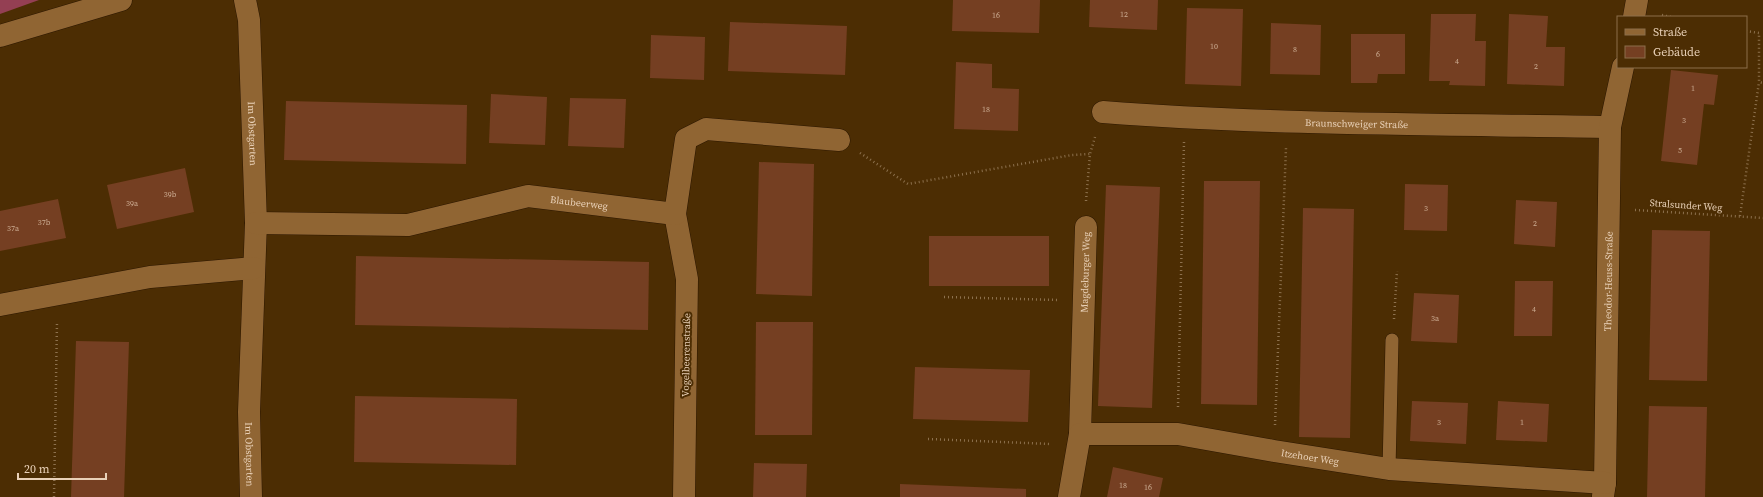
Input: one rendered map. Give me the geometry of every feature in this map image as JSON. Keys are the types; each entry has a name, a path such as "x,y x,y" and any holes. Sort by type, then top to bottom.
{"street":[{"path":"0,36 121,0"},
{"name":"Im Obstgarten","path":"245,0 248,20 256,223 249,412 251,497"},
{"path":"1634,16 1637,0"},
{"name":"Theodor-Heuss-Straße","path":"1604,490 1610,127 1623,68"},
{"name":"Braunschweiger Straße","path":"1103,112 1185,118 1287,122 1610,127"},
{"path":"675,214 686,139 706,128 839,140"},
{"name":"Blaubeerweg","path":"256,223 408,225 528,196 675,214"},
{"name":"Vogelbeerenstraße","path":"675,214 687,279 684,497"},
{"name":"Magdeburger Weg","path":"1079,440 1086,227"},
{"path":"0,305 150,277 254,268"},
{"name":"Itzehoer Weg","path":"1079,440 1178,434 1389,469 1604,490"},
{"path":"1070,497 1079,440"}],"lane":[{"path":"1389,469 1392,340"}],"path":[{"path":"1740,216 1761,83 1759,34 1747,31"},
{"name":"Magdeburger Weg","path":"1086,227 1087,178 1090,154 1103,112"},
{"path":"1178,434 1185,118"},
{"path":"1274,451 1287,122"},
{"path":"839,140 908,184 1072,155 1090,154"},
{"name":"Stralsunder Weg","path":"1609,208 1763,218"},
{"path":"1392,340 1397,271"},
{"path":"54,497 57,294"},
{"path":"944,298 1083,301"},
{"path":"928,439 1079,440"}],"shaded area":[{"path":"0,0 39,0 0,14"}],"building":[{"path":"953,0 1040,0 1039,33 952,31"},
{"path":"1090,0 1158,0 1157,30 1089,27"},
{"path":"1187,8 1243,9 1241,86 1185,84"},
{"path":"1431,14 1476,14 1475,41 1486,41 1485,86 1449,85 1450,81 1429,81"},
{"path":"1509,14 1548,16 1546,47 1565,47 1564,86 1507,84"},
{"path":"730,22 847,26 845,75 728,71"},
{"path":"1271,23 1321,25 1320,75 1270,74"},
{"path":"1351,34 1405,34 1405,74 1378,74 1377,83 1351,83"},
{"path":"651,35 705,37 704,80 650,78"},
{"path":"956,62 992,64 992,88 1019,89 1018,131 954,129"},
{"path":"1671,70 1718,75 1714,105 1704,104 1697,165 1661,161"},
{"path":"491,94 547,97 545,145 489,143"},
{"path":"570,98 626,99 624,148 568,146"},
{"path":"286,101 467,105 466,164 284,160"},
{"path":"759,162 814,164 812,296 756,294"},
{"path":"185,168 194,212 117,229 107,185"},
{"path":"1204,181 1260,181 1257,405 1201,404"},
{"path":"1405,184 1448,185 1447,231 1404,230"},
{"path":"1106,185 1160,187 1152,408 1098,406"},
{"path":"58,199 66,238 0,251 0,211"},
{"path":"1516,200 1557,202 1555,247 1514,244"},
{"path":"1303,208 1354,209 1350,438 1299,437"},
{"path":"1652,230 1710,231 1707,381 1649,380"},
{"path":"929,236 1049,236 1049,286 929,286"},
{"path":"356,256 649,262 648,330 355,325"},
{"path":"1515,281 1553,281 1552,336 1514,336"},
{"path":"1414,293 1459,295 1457,343 1411,341"},
{"path":"756,322 813,322 812,435 755,435"},
{"path":"76,341 129,342 124,497 71,497"},
{"path":"915,367 1030,370 1028,422 913,419"},
{"path":"355,396 517,399 516,465 354,462"},
{"path":"1412,401 1468,403 1466,444 1410,441"},
{"path":"1498,401 1549,404 1547,442 1496,440"},
{"path":"1649,406 1707,407 1705,497 1647,497"},
{"path":"754,463 807,464 806,497 753,497"},
{"path":"1113,467 1163,478 1159,497 1107,497"},
{"path":"900,484 1026,489 1026,497 900,497"}]}
